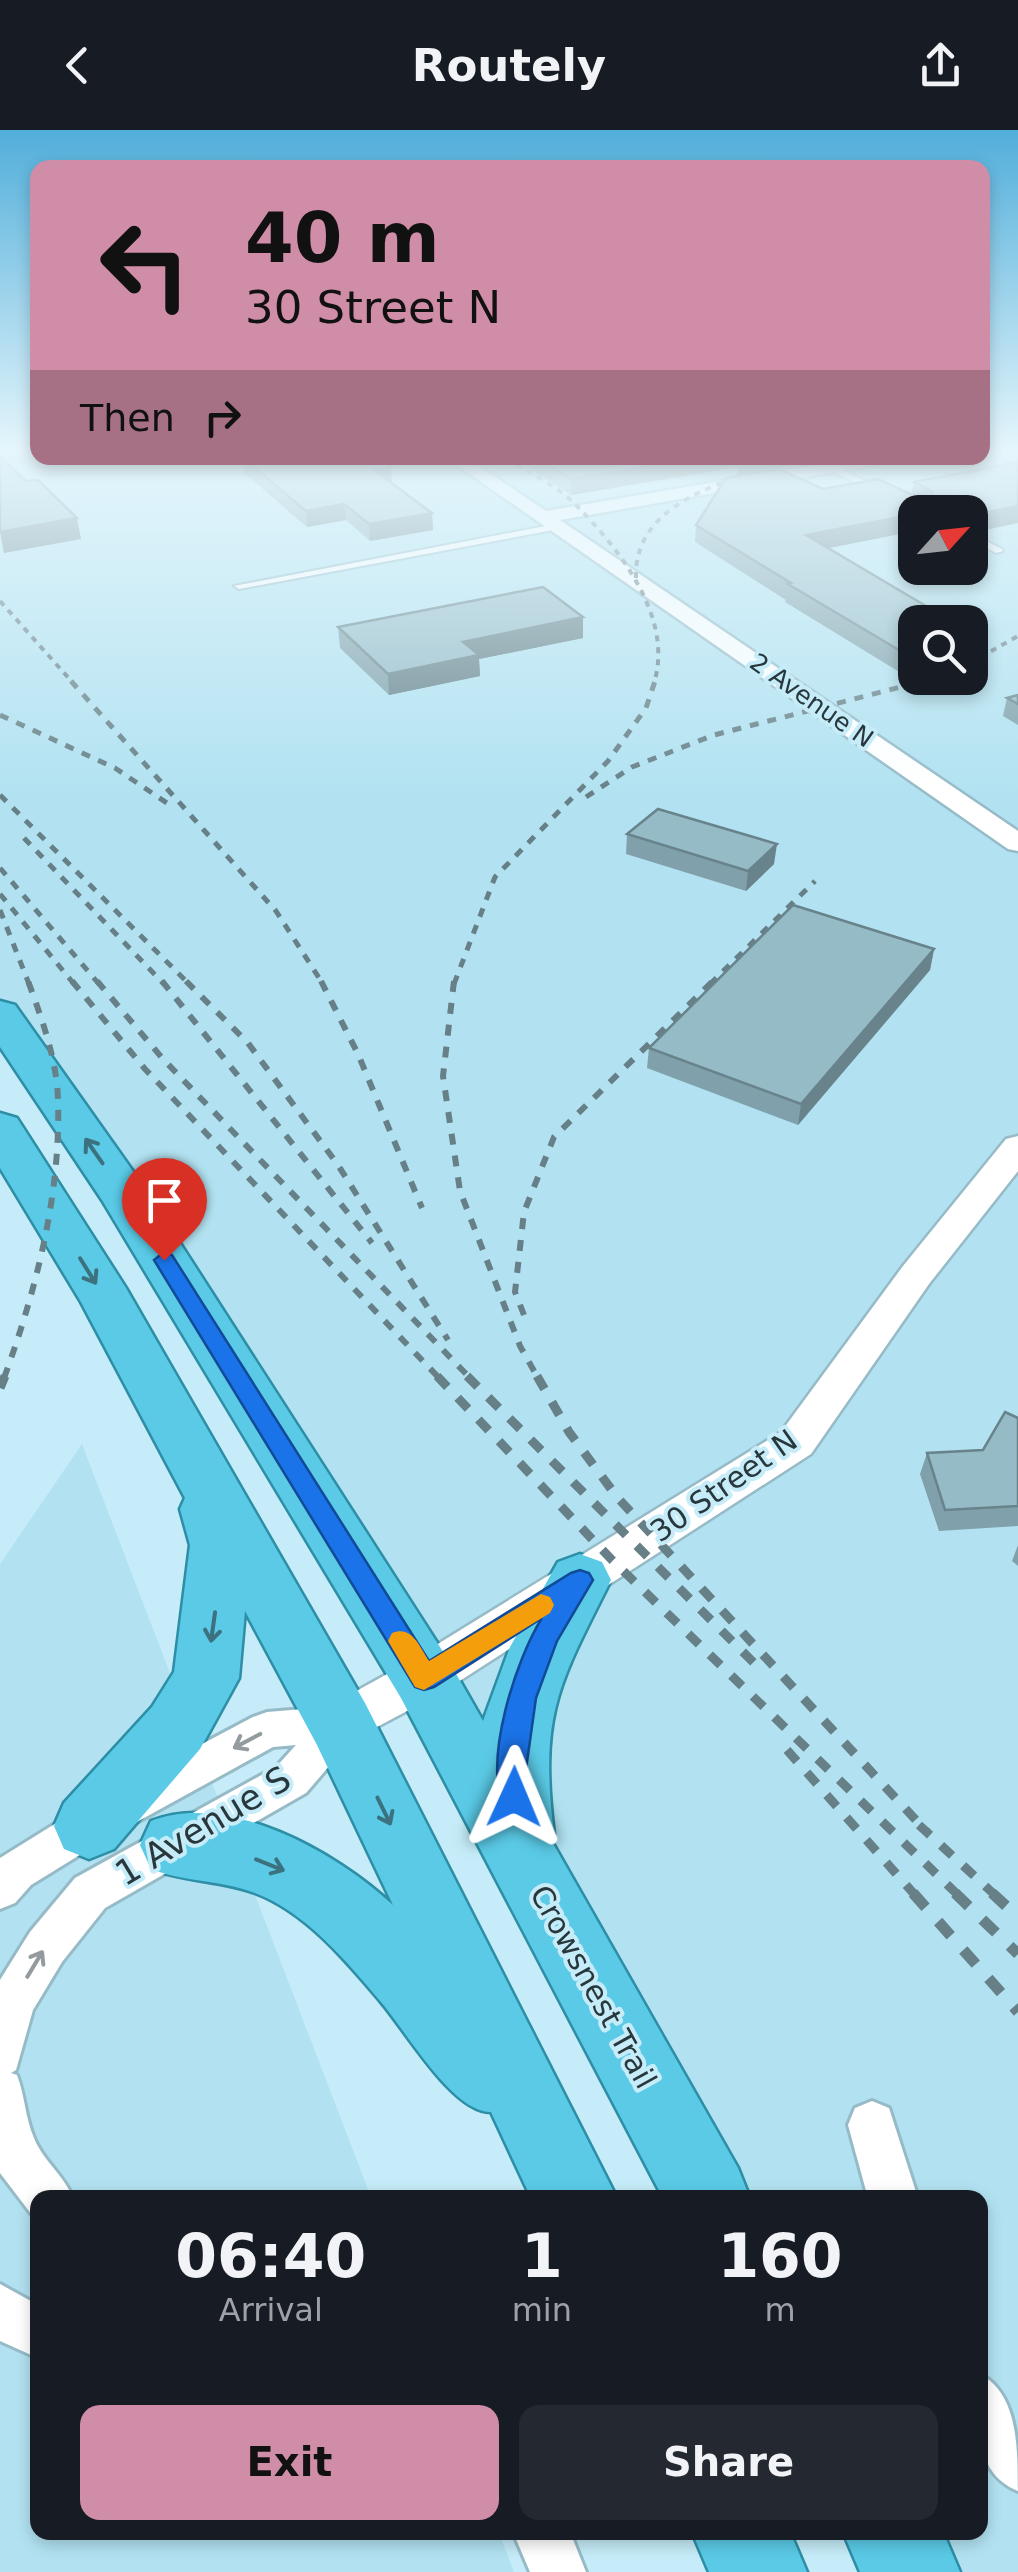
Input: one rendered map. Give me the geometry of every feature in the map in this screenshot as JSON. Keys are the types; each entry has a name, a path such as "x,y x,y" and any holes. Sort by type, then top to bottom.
{"highway":[{"name":"Crowsnest Trail","path":"0,1014 124,1195 424,1678 704,2190"},
{"path":"0,1128 107,1301 341,1724 568,2184"},
{"path":"89,1826 176,1728 206,1678 221,1545 196,1463"},
{"path":"520,1852 512,1769 522,1698 545,1636 580,1580"},
{"path":"176,1845 224,1850 278,1866 330,1900 406,1970 568,2184"},
{"path":"743,2540 759,2572"},
{"path":"894,2540 912,2572"}],"street":[{"name":"2 Avenue N","path":"617,566 1018,843"},
{"name":"30 Street N","path":"341,1724 424,1678 796,1443 916,1275 1018,1148"},
{"name":"1 Avenue S","path":"0,1888 16,1871 89,1826 267,1730 341,1724"},
{"name":"1 Avenue S","path":"0,2054 12,2002 46,1946 90,1893 291,1780 341,1724"},
{"path":"0,2092 4,2129 32,2184 39,2190"},
{"path":"872,2126 892,2190"},
{"path":"0,2310 30,2330"},
{"path":"988,2414 1018,2464"},
{"path":"544,2540 558,2572"}],"lane":[{"path":"240,586 338,566"}],"shaded area":[{"path":"0,566 898,566 898,585 988,585 988,566 1018,566 1018,2572 911,2572 893,2540 988,2540 988,2190 703,2190 0,1026"},
{"path":"82,1444 368,2190 30,2190 30,2540 502,2540 514,2572 0,2572 0,1564"}],"building":[{"path":"763,566 858,566 924,605 898,605 898,649 788,584 791,583"},
{"path":"543,587 583,617 463,642 479,655 388,674 338,627"},
{"path":"658,809 777,844 748,871 627,834"},
{"path":"793,905 934,949 801,1104 649,1048"},
{"path":"1005,1412 1018,1418 1018,1506 945,1510 927,1453 983,1450"}],"railway":[{"path":"627,566 650,610 656,634 658,659 654,683"},
{"path":"636,578 638,566"},
{"path":"0,601 73,683"},
{"path":"988,653 1018,636"},
{"path":"71,681 276,911 323,984"},
{"path":"454,984 495,877 608,761 646,708 655,681"},
{"path":"586,797 632,767 714,735 898,688"},
{"path":"0,715 115,768 167,803"},
{"path":"0,795 248,1043 338,1165 448,1340"},
{"path":"24,838 164,984"},
{"path":"0,868 99,984"},
{"path":"710,984 815,881"},
{"path":"0,894 74,984"},
{"path":"0,910 29,984"},
{"path":"4,1378 44,1242 58,1135 55,1070 28,981"},
{"path":"72,981 145,1069 439,1378"},
{"path":"97,981 163,1059 470,1378"},
{"path":"162,981 372,1243"},
{"path":"321,981 358,1054 422,1208"},
{"path":"454,981 443,1076 460,1191 520,1346 538,1378"},
{"path":"524,1315 515,1292 524,1212 554,1137 713,981"},
{"path":"0,1388 5,1376"},
{"path":"437,1376 612,1560 958,1895"},
{"path":"467,1376 755,1664"},
{"path":"537,1376 569,1432 617,1497 927,1832"},
{"path":"787,1750 915,1895"},
{"path":"919,1825 995,1895"},
{"path":"913,1893 1018,2012"},
{"path":"955,1893 1018,1954"},
{"path":"992,1893 1018,1917"}],"slow traffic":[{"path":"401,1641 424,1678 541,1605"}],"route":[{"path":"164,1260 424,1678 580,1580 545,1636 522,1698 512,1769 514,1797"}]}
